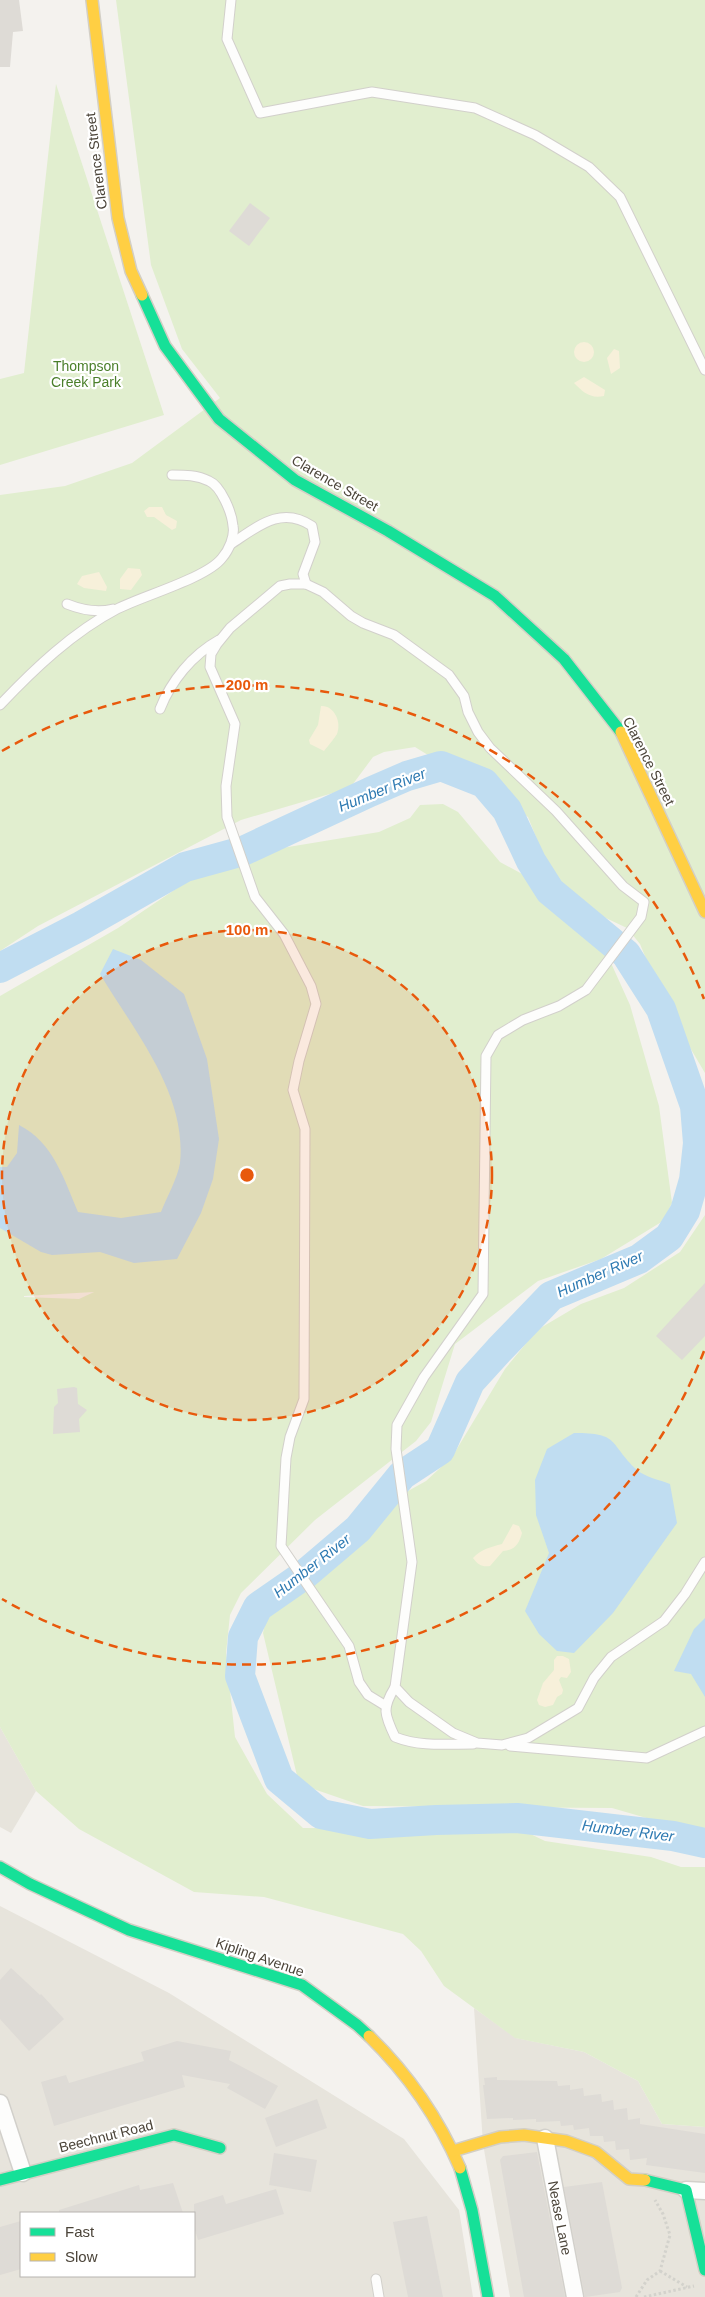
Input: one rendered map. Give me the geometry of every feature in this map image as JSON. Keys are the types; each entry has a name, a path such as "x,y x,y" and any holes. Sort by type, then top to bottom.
{"street":[{"name":"Clarence Street","path":"92,0 118,218 124,248 131,271 165,346 218,419 295,480 388,531 495,596 564,659 620,730 705,912"},
{"name":"Kipling Avenue","path":"0,1867 30,1884 129,1930 302,1985 357,2025 398,2065 434,2115 453,2151 462,2172 472,2210 488,2297"},
{"path":"0,2103 23,2173"},
{"name":"Beechnut Road","path":"0,2180 174,2135 220,2148"},
{"path":"453,2151 500,2137 524,2135 566,2141 596,2152 629,2179 686,2190 705,2191"},
{"name":"Nease Lane","path":"545,2138 575,2297"},
{"path":"686,2190 705,2270"}],"lane":[{"path":"231,0 227,39 260,113 372,92 475,108 535,136 588,166 620,197 705,370"},
{"path":"0,705 21,683 75,636 117,609 204,572 222,559 231,544 234,527 222,492 211,481 191,475 172,475"},
{"path":"231,544 261,524 274,518 292,516 302,519 312,526 315,542 303,574 306,584"},
{"path":"386,1706 368,1695 359,1682 349,1646 281,1546 286,1458 290,1437 304,1399 305,1129 293,1090 299,1061 316,1004 311,986 284,934 255,897 227,817 226,786 235,724 210,667 211,654 230,628 280,586 290,584 306,584 323,592 338,606 363,623 394,635 449,675 464,696 468,712 478,732 490,748 556,810 623,886 644,902 641,917 586,990 559,1006 523,1020 498,1035 486,1056 482,1294 424,1377 397,1424 396,1448 412,1562 395,1687 386,1703 388,1721 394,1737 424,1745 502,1745 647,1758 705,1731"},
{"path":"67,604 79,609 104,611 128,605"},
{"path":"160,710 168,690 196,656 202,650 221,639"},
{"path":"502,1745 528,1738 578,1708 594,1678 611,1657 664,1621 685,1594 705,1562"},
{"path":"395,1687 409,1702 453,1733 481,1744"},
{"path":"376,2279 379,2297"}],"path":[{"path":"636,2297 647,2280 660,2271 670,2235 663,2214 642,2180"},
{"path":"660,2271 687,2287"},
{"path":"644,2297 696,2285"}],"shaded area":[{"path":"0,1727 36,1791 11,1833 0,1827"},
{"path":"0,1906 169,1993 404,2139 459,2210 473,2297 0,2297"},
{"path":"474,2008 516,2038 584,2052 638,2081 662,2124 705,2127 705,2297 510,2297 483,2144"}],"green space":[{"path":"116,0 705,0 705,1073 666,1007 640,944 627,928 574,903 548,867 528,817 415,747 384,752 373,757 350,788 241,820 38,926 0,951 0,495 65,486 132,463 220,398 182,349 151,265"},
{"name":"Thompson Creek Park","path":"56,84 164,415 0,465 0,379 24,373"},
{"path":"443,804 458,812 500,862 535,881 557,911 606,952 630,1005 659,1106 672,1203 663,1221 601,1259 538,1281 455,1344 431,1422 416,1441 315,1520 241,1593 230,1615 226,1653 235,1737 267,1794 303,1828 520,1829 545,1841 651,1857 681,1867 705,1867 705,2127 662,2124 638,2081 584,2052 515,2038 444,1986 421,1951 403,1934 264,1897 194,1892 79,1829 36,1791 0,1727 0,996 118,928 201,872 276,849 379,832 410,818 420,805","holes":["94,1292 79,1299 24,1297 24,1296"]},
{"path":"705,1215 705,1829 674,1826 612,1808 363,1806 299,1784 263,1633 271,1598 383,1505 426,1481 452,1457 505,1369 537,1330 581,1304 624,1288 680,1252"}],"sand":[{"path":"584,342 591,345 594,352 591,359 584,362 577,359 574,352 577,345"},
{"path":"614,349 619,351 620,368 611,374 607,358"},
{"path":"584,377 605,390 604,396 591,396 574,383"},
{"path":"149,507 162,507 166,515 177,521 176,528 172,530 154,517 147,517 144,511"},
{"path":"128,568 140,569 142,575 131,590 120,589 120,579"},
{"path":"99,572 107,587 106,591 84,588 77,584 82,576"},
{"path":"321,706 330,708 338,720 337,734 324,751 310,744 309,740 318,725"},
{"path":"513,1524 519,1526 522,1533 516,1546 503,1551 490,1566 480,1565 473,1558 479,1552 502,1544"},
{"path":"557,1656 569,1659 571,1672 567,1678 561,1677 559,1680 563,1690 562,1694 557,1697 553,1705 545,1707 539,1705 537,1700 543,1683 554,1670 554,1660"}],"water":[{"path":"113,949 141,960 184,994 207,1059 219,1139 213,1179 201,1213 177,1259 134,1263 100,1252 52,1255 41,1252 0,1228 0,1167 7,1167 17,1153 19,1125 31,1132 49,1151 62,1174 78,1212 121,1218 161,1212 179,1169 180,1137 167,1087 142,1040 100,974"},
{"path":"574,1433 589,1433 607,1438 612,1441 637,1470 670,1484 677,1523 613,1613 574,1653 557,1651 539,1634 525,1611 549,1553 536,1515 535,1480 547,1449"},
{"path":"705,1618 705,1697 691,1674 674,1671 694,1629"}],"building":[{"path":"0,0 19,0 23,31 13,32 10,67 0,67"},
{"path":"250,203 270,218 249,246 229,231"},
{"path":"705,1283 705,1336 682,1360 656,1336"},
{"path":"77,1388 78,1404 87,1410 79,1419 80,1432 53,1434 54,1407 58,1403 57,1389"},
{"path":"11,1968 41,1994 64,2019 29,2051 0,2019 0,1980"},
{"path":"177,2041 231,2051 229,2060 278,2086 265,2109 227,2088 230,2084 182,2075 185,2087 54,2126 41,2082 66,2075 69,2083 144,2061 141,2052"},
{"path":"497,2077 497,2080 557,2081 558,2086 570,2085 570,2090 583,2088 584,2096 601,2094 602,2102 613,2100 614,2110 627,2108 628,2120 640,2118 640,2124 705,2134 705,2173 646,2165 647,2158 630,2160 629,2149 616,2150 615,2141 604,2142 603,2136 590,2136 589,2128 574,2130 573,2125 561,2126 560,2121 536,2122 536,2119 513,2120 513,2118 487,2119 483,2085 485,2085 484,2078"},
{"path":"317,2099 327,2128 276,2147 265,2118"},
{"path":"537,2152 565,2297 524,2297 500,2160 503,2156"},
{"path":"274,2153 317,2160 311,2192 269,2185"},
{"path":"602,2182 622,2288 620,2292 585,2297 564,2187"},
{"path":"173,2183 183,2212 59,2212 59,2210 139,2185 140,2190"},
{"path":"276,2189 284,2214 198,2240 195,2230 194,2204 223,2195 226,2204"},
{"path":"427,2216 443,2297 408,2297 393,2222"},
{"path":"20,2221 20,2269 0,2275 0,2227"}],"waterway":[{"name":"Humber River","path":"0,968 81,926 185,867 243,851 407,776 441,766 484,783 507,810 531,861 550,891 626,954 661,1009 695,1106 698,1143 694,1180 685,1211 669,1237 639,1259 551,1296 499,1350 470,1382 440,1450 402,1475 358,1529 304,1575 258,1607 243,1637 240,1676 279,1779 321,1814 370,1824 517,1818 673,1836 705,1843"},
{"path":"695,1106 705,1105"}],"traffic: fast":[{"path":"142,295 165,346 219,419 295,480 388,531 495,596 564,659 621,732"},
{"path":"0,1867 30,1884 129,1930 302,1985 369,2036"},
{"path":"0,2180 174,2135 220,2148"},
{"path":"460,2168 472,2210 488,2297"},
{"path":"645,2180 686,2190 705,2270"}],"traffic: slow":[{"path":"92,0 118,218 131,271 142,295"},
{"path":"621,732 705,912"},
{"path":"369,2036 410,2081 442,2131 460,2168"},
{"path":"453,2151 500,2137 524,2135 566,2141 596,2152 629,2179 645,2180"}]}
